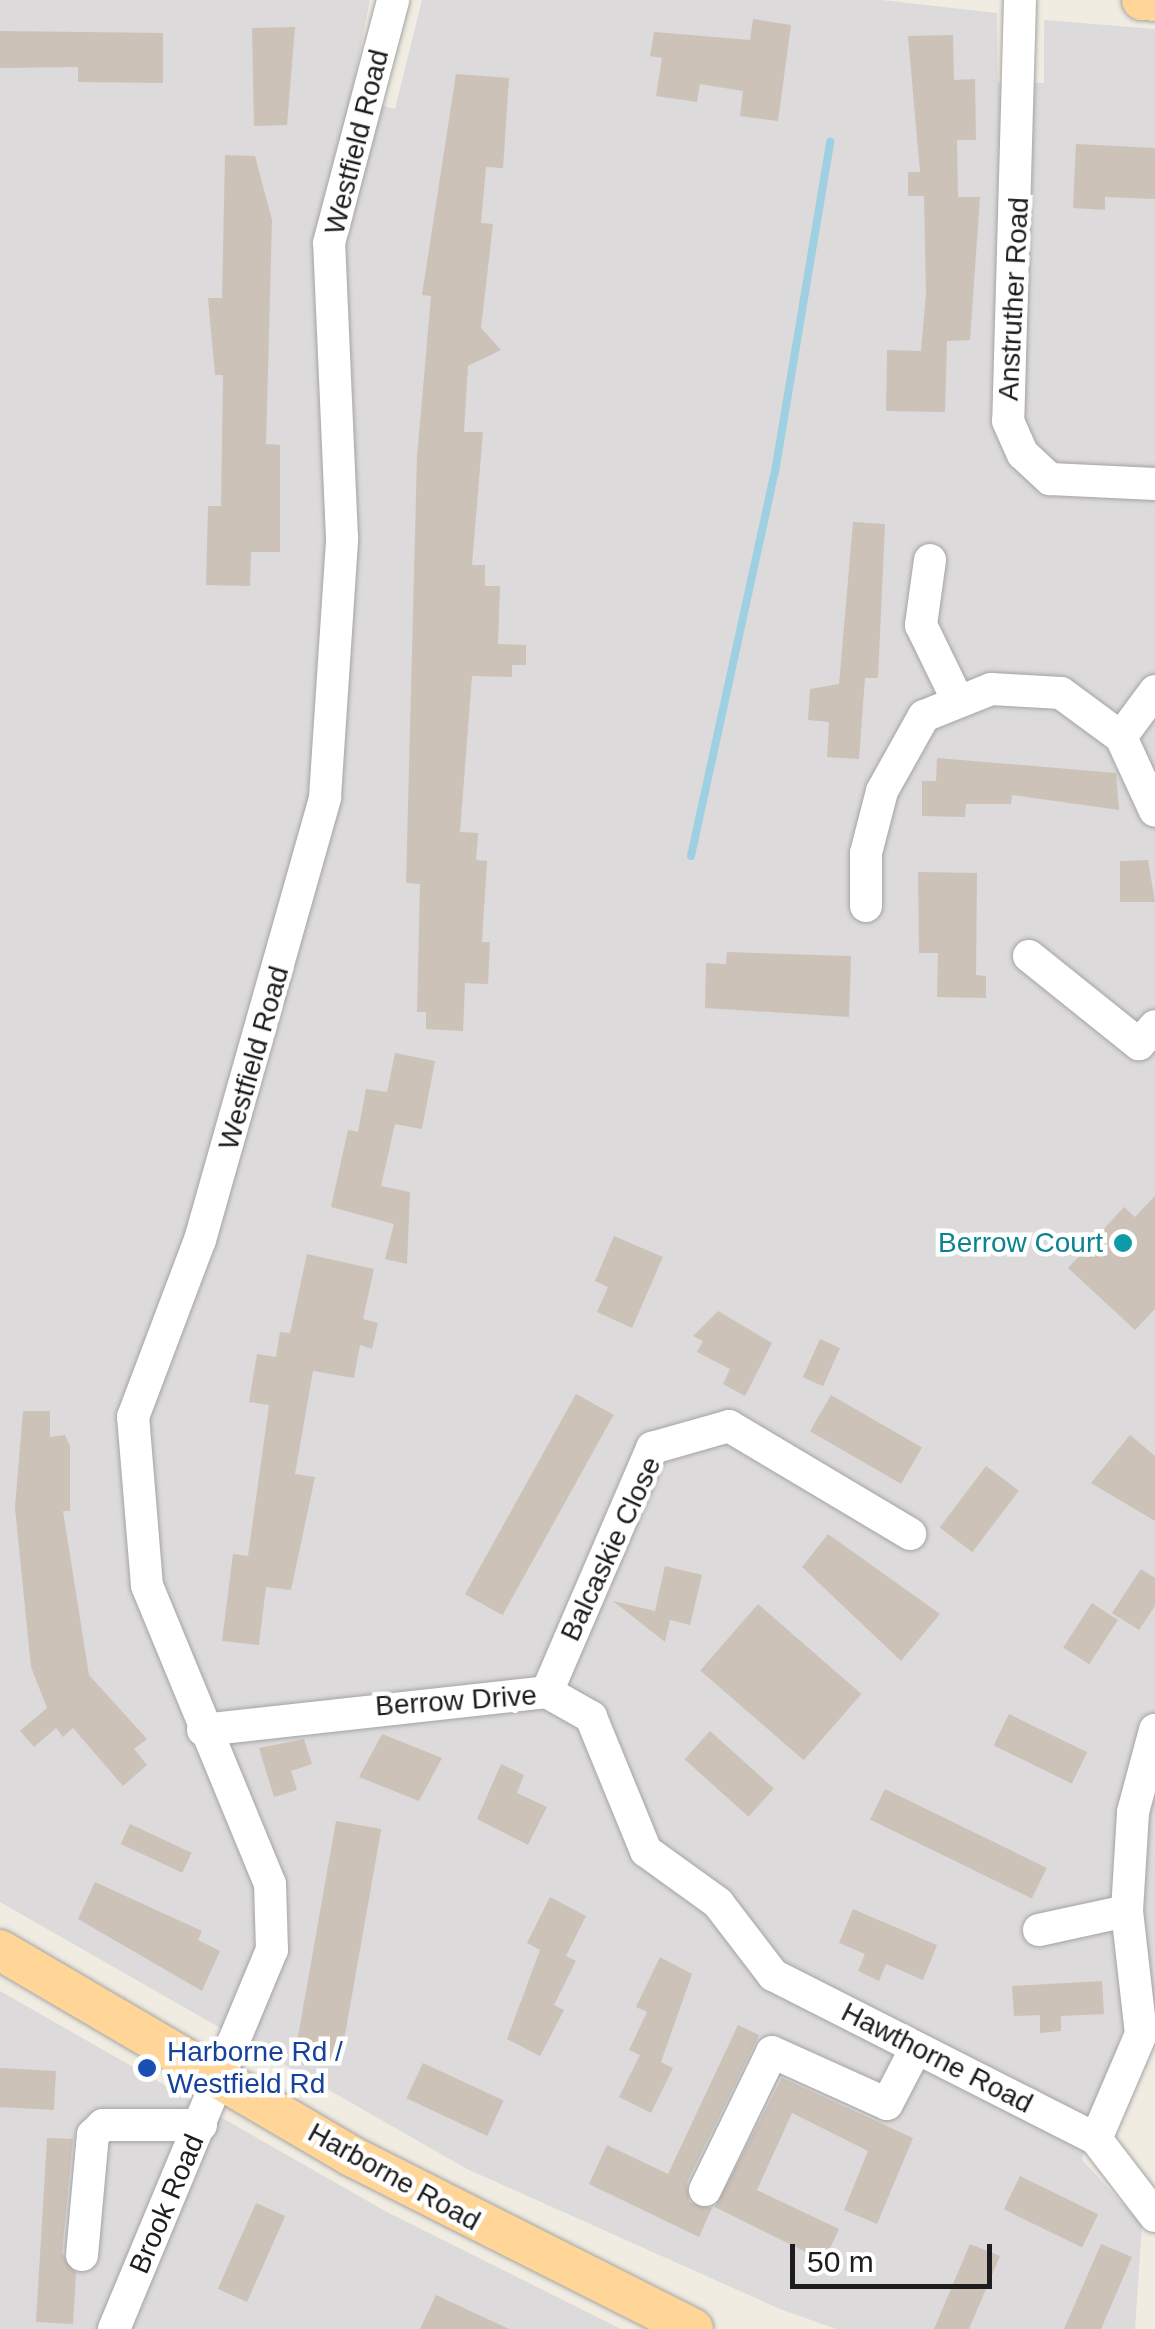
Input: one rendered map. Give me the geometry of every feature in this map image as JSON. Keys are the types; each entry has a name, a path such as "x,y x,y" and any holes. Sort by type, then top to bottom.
{"main road":[{"path":"1142,0 1155,1"},
{"name":"Harborne Road","path":"0,1950 461,2214 693,2329"}],"street":[{"name":"Westfield Road","path":"220,2079 272,1950 270,1884 203,1730 147,1586 132,1417 200,1240 326,797 342,538 329,243 394,0"},
{"name":"Anstruther Road","path":"1020,0 1008,421 1023,454 1050,478 1155,484"},
{"path":"930,560 925,642 956,697"},
{"path":"1121,737 1155,691"},
{"path":"866,906 866,852 882,790 924,716 956,697 1061,694 1121,737 1155,812"},
{"path":"1028,956 1139,1044 1155,1026"},
{"name":"Balcaskie Close","path":"547,1692 652,1448 729,1426 910,1534"},
{"name":"Berrow Drive","path":"203,1730 547,1692 591,1717 646,1851 718,1903"},
{"path":"1096,2139 1148,2035 1127,1911 1133,1812 1155,1730"},
{"name":"Hawthorne Road","path":"718,1903 773,1974 1096,2139 1155,2216"},
{"path":"1039,1930 1127,1911"},
{"path":"705,2190 772,2052 887,2104 916,2048"},
{"name":"Brook Road","path":"114,2329 220,2079"},
{"path":"82,2255 93,2135 103,2125 201,2125"}],"shaded area":[{"path":"0,0 370,0 351,97 395,109 422,0 882,0 997,13 998,83 1044,83 1044,20 1155,29 1155,2025 1123,2030 1082,2160 1142,2224 1135,2329 836,2329 780,2309 467,2169 0,1902"},
{"path":"0,1991 385,2211 621,2329 0,2329"}],"building":[{"path":"753,19 791,25 778,121 740,116 743,91 700,84 697,102 656,96 662,58 650,56 654,32 750,40"},
{"path":"295,27 287,125 254,126 252,28"},
{"path":"0,31 163,33 163,83 78,82 78,67 0,68"},
{"path":"953,35 954,80 975,79 976,140 957,140 958,197 980,197 970,340 947,341 945,412 886,411 887,350 921,351 926,294 924,196 908,196 908,172 920,172 908,36"},
{"path":"456,74 509,78 503,168 486,167 481,223 493,224 481,328 501,350 468,366 464,432 483,432 472,565 485,565 485,586 500,586 498,644 526,645 526,665 512,665 512,677 472,676 460,832 478,833 476,860 487,861 482,942 490,942 488,984 465,983 463,1031 426,1029 426,1012 417,1012 420,884 406,883 417,457 431,296 422,295"},
{"path":"1076,144 1155,148 1155,199 1105,197 1105,210 1073,208"},
{"path":"225,155 255,156 272,220 266,444 280,445 280,552 251,552 250,586 206,585 208,506 221,506 223,375 215,375 208,298 222,298"},
{"path":"853,522 885,524 878,678 865,678 859,759 827,757 829,722 808,720 810,689 839,684"},
{"path":"937,758 1116,773 1119,810 1012,795 1011,804 966,804 965,817 922,816 922,781 936,781"},
{"path":"1148,860 1155,902 1120,902 1120,861"},
{"path":"918,872 977,873 976,975 986,976 986,998 937,997 938,953 919,953"},
{"path":"727,952 851,956 849,1017 705,1008 706,963 726,964"},
{"path":"395,1053 435,1061 422,1129 395,1124 381,1186 410,1192 407,1264 385,1259 394,1224 331,1207 348,1130 358,1132 366,1089 387,1092"},
{"name":"Berrow Court","path":"1155,1196 1155,1309 1135,1330 1068,1268 1124,1207 1135,1217"},
{"path":"614,1236 663,1257 632,1328 597,1312 608,1287 595,1281"},
{"path":"307,1254 374,1269 363,1319 378,1323 372,1349 360,1345 354,1378 313,1371 295,1474 315,1477 291,1590 266,1587 259,1645 222,1641 233,1554 248,1556 269,1405 249,1402 257,1354 276,1357 280,1332 290,1333"},
{"path":"718,1311 772,1343 745,1396 723,1384 730,1369 697,1352 703,1341 693,1336"},
{"path":"820,1339 840,1348 823,1386 803,1377"},
{"path":"576,1394 614,1415 503,1615 465,1594"},
{"path":"831,1395 922,1448 901,1484 810,1431"},
{"path":"23,1411 50,1411 50,1437 65,1435 70,1446 70,1511 63,1511 89,1675 147,1739 134,1749 147,1765 123,1786 73,1728 63,1737 56,1728 34,1747 20,1731 47,1708 31,1667 15,1508"},
{"path":"1130,1435 1155,1456 1155,1521 1091,1483"},
{"path":"986,1466 1019,1491 972,1552 940,1527"},
{"path":"828,1534 940,1614 901,1661 802,1567"},
{"path":"665,1566 702,1575 690,1625 670,1620 665,1642 613,1601 655,1611"},
{"path":"1141,1569 1155,1578 1155,1606 1139,1630 1112,1613"},
{"path":"1092,1603 1118,1620 1089,1664 1063,1647"},
{"path":"758,1604 861,1694 804,1760 700,1670"},
{"path":"1009,1714 1087,1752 1072,1784 994,1745"},
{"path":"710,1731 774,1789 748,1817 685,1759"},
{"path":"382,1734 442,1758 419,1801 359,1777"},
{"path":"304,1739 312,1764 291,1771 297,1790 274,1797 259,1748"},
{"path":"501,1764 524,1775 517,1793 547,1807 528,1845 477,1819"},
{"path":"885,1789 1047,1868 1032,1898 870,1820"},
{"path":"336,1821 381,1829 340,2061 295,2053"},
{"path":"130,1824 192,1853 182,1873 121,1844"},
{"path":"95,1882 202,1931 198,1940 220,1951 202,1991 78,1919"},
{"path":"550,1897 586,1916 566,1956 576,1961 554,2005 564,2010 540,2056 507,2039 540,1950 527,1943"},
{"path":"853,1909 937,1945 923,1980 886,1964 879,1981 858,1971 865,1954 839,1943"},
{"path":"660,1957 692,1974 661,2062 673,2068 651,2113 619,2097 640,2055 629,2050 647,2012 636,2007"},
{"path":"1102,1981 1104,2014 1061,2016 1061,2031 1040,2033 1040,2015 1014,2016 1012,1986"},
{"path":"738,2025 759,2035 687,2182 689,2202 712,2208 699,2237 589,2184 607,2145 668,2174"},
{"path":"423,2063 504,2101 487,2136 407,2098"},
{"path":"0,2068 56,2071 54,2110 0,2107"},
{"path":"782,2078 913,2138 877,2224 844,2210 868,2151 792,2113 757,2190 839,2229 824,2261 715,2207"},
{"path":"47,2138 73,2139 62,2253 76,2273 73,2324 36,2322"},
{"path":"1020,2176 1098,2214 1082,2247 1004,2209"},
{"path":"256,2203 285,2216 247,2302 218,2289"},
{"path":"970,2244 1000,2256 969,2329 934,2329"},
{"path":"1101,2244 1132,2257 1101,2329 1064,2329"},
{"path":"436,2295 509,2329 420,2329"}],"waterway":[{"path":"691,856 775,472 830,142"}],"place":[{"name":"Berrow Court","path":"1123,1243"},
{"name":"Harborne Rd / Westfield Rd","path":"147,2068"}]}
